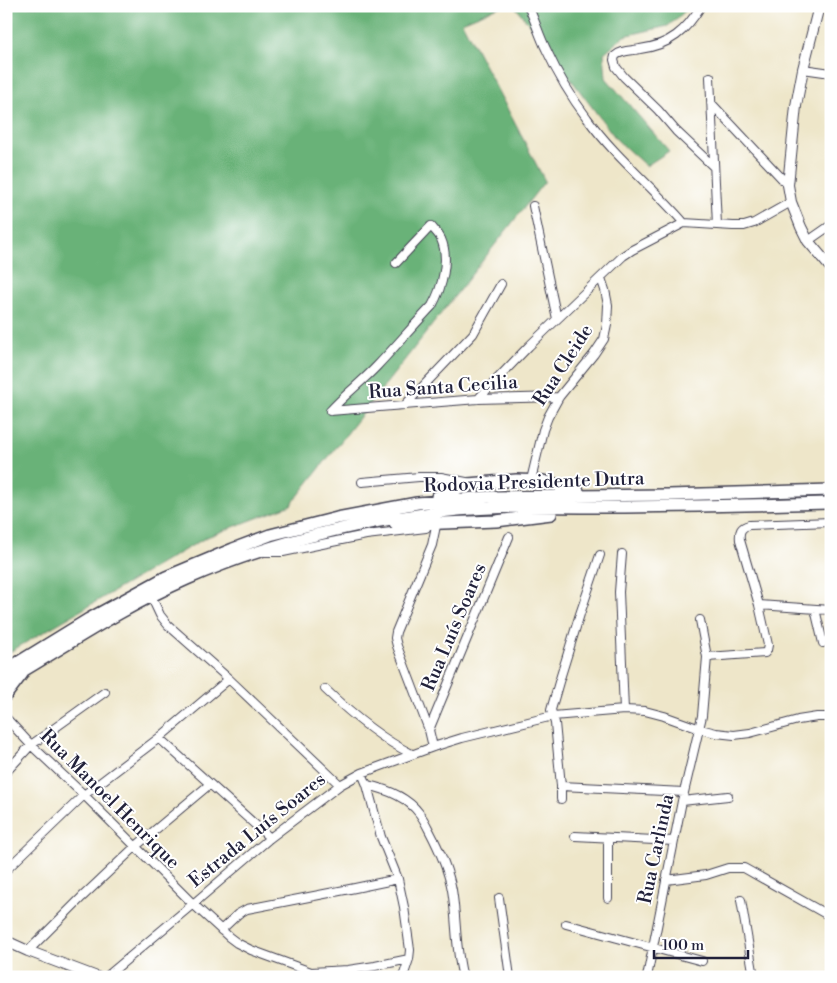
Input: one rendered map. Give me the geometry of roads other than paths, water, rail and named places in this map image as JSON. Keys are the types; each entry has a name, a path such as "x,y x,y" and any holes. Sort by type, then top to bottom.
{"highway":[{"path":"311,524 330,516 430,499 473,483 531,480 543,481 566,489 585,492 644,490 716,492"},
{"name":"Rodovia Presidente Dutra","path":"6,670 126,598 166,577 270,535 337,518 417,503 488,497 831,490"},
{"name":"Rodovia Presidente Dutra","path":"6,682 95,627 150,596 186,579 231,561 323,533 425,514 475,509 831,503"},
{"path":"378,522 438,525 496,521 560,513 654,513 692,506"},
{"path":"6,666 38,650"},
{"path":"6,695 26,670"}],"main road":[{"path":"819,6 802,69 796,106 788,185 791,202 808,241 831,268"},
{"path":"6,941 96,977"}],"street":[{"path":"528,6 561,80 587,119 611,148 666,202 684,223"},
{"path":"701,6 684,30 666,42 649,48 620,52 615,56 614,60 616,67 624,77 714,167"},
{"path":"802,69 831,73"},
{"path":"710,77 717,225"},
{"path":"710,103 788,185"},
{"path":"478,399 528,346 623,256 632,250 684,223 744,226 754,223 791,202"},
{"path":"533,206 557,319"},
{"path":"808,241 831,225"},
{"name":"Rua Santa Cecilia","path":"396,263 431,226 440,238 445,257 442,282 432,306 377,366 330,411 478,399 558,397"},
{"name":"Rua Cleide","path":"531,480 543,430 558,397 604,340 608,305 601,278"},
{"path":"405,405 473,334 501,284"},
{"path":"362,482 441,477 473,483"},
{"path":"707,656 765,653 768,650 759,605 740,540 740,529 749,525 831,522"},
{"path":"260,552 283,552 366,536 411,531 438,525 432,545 395,638 429,730 432,746"},
{"name":"Rua Luís Soares","path":"429,730 509,537"},
{"path":"622,554 620,592 624,710"},
{"path":"561,799 555,722 551,710 600,555"},
{"path":"150,596 160,615 168,624 229,679 340,785"},
{"path":"759,605 831,610"},
{"path":"815,609 823,643"},
{"name":"Rua Carlinda","path":"647,977 682,801 702,716 707,656 700,620"},
{"path":"6,870 84,795 158,738 229,679"},
{"path":"325,689 349,712 398,748 412,754"},
{"path":"6,772 31,745 105,692"},
{"name":"Estrada Luís Soares","path":"106,977 270,838 340,785 362,773 432,746 553,716 624,710 645,711 700,729 734,735 750,733 798,720 831,717"},
{"name":"Rua Manoel Henrique","path":"6,718 31,745 229,938 251,950 311,972 348,970 409,959"},
{"path":"158,738 270,838"},
{"path":"362,773 381,837 398,879 404,907 410,950 403,977"},
{"path":"28,951 136,846 210,784"},
{"path":"366,785 405,799 412,805 420,814 438,847 449,877 452,892 458,955 463,977"},
{"path":"561,786 684,792"},
{"path":"682,801 728,796"},
{"path":"574,836 674,840"},
{"path":"608,838 608,898"},
{"path":"666,880 706,875 728,868 744,868 830,914"},
{"path":"221,930 238,914 247,909 398,879"},
{"path":"498,898 510,977"},
{"path":"742,900 754,977"},
{"path":"566,924 702,961"}]}
